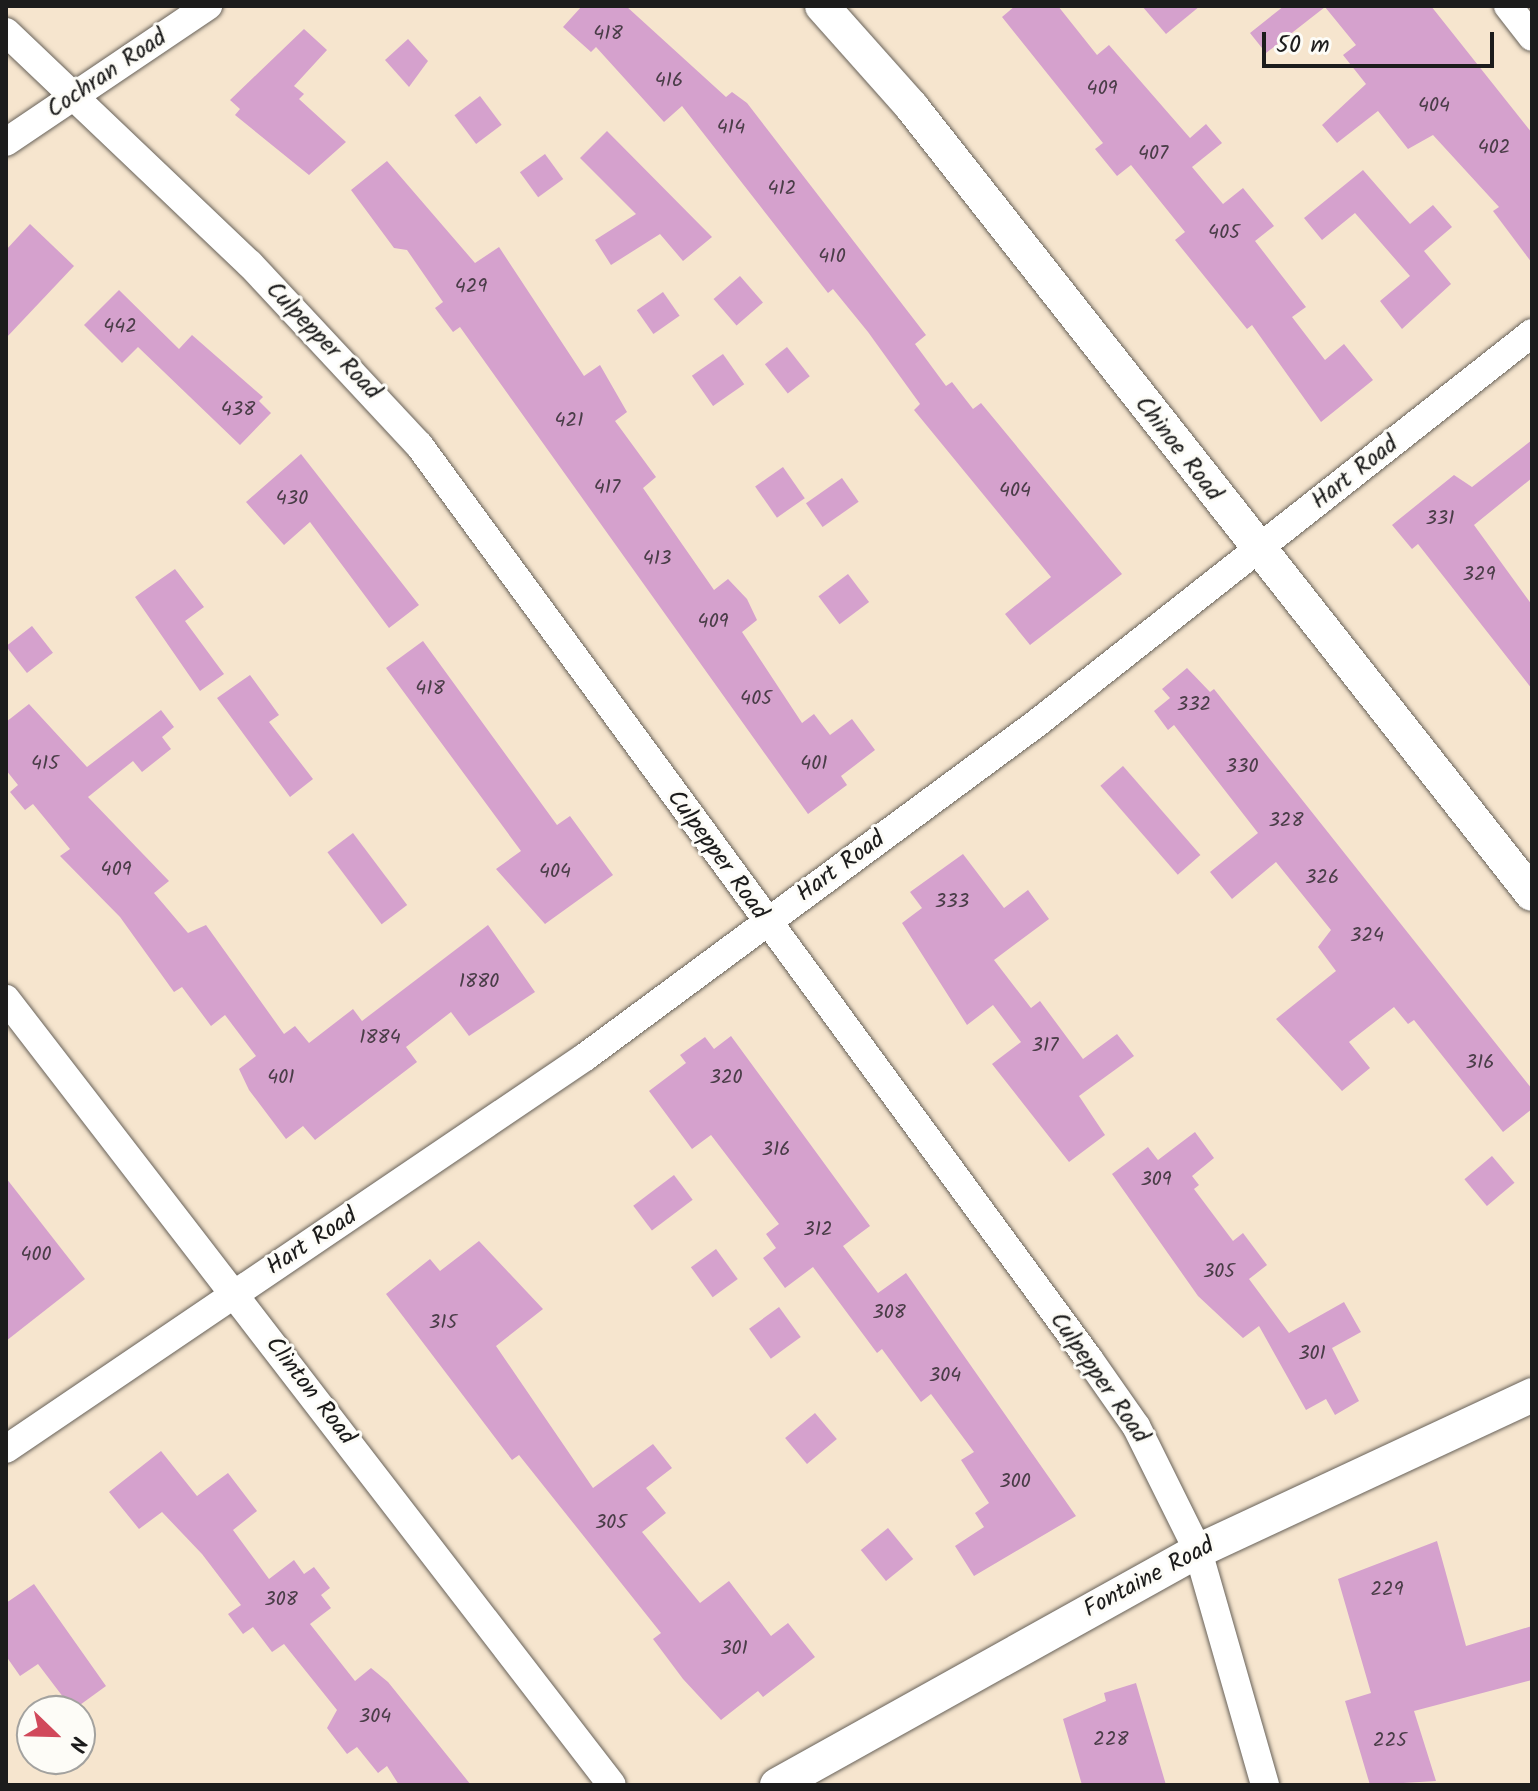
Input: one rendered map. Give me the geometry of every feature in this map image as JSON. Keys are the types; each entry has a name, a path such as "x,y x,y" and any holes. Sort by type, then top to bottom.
{"street":[{"name":"Cochran Road","path":"6,142 208,6"},
{"name":"Chinoe Road","path":"822,6 911,106 1257,550 1532,894"},
{"path":"1508,6 1532,37"},
{"name":"Culpepper Road","path":"6,32 250,264 419,445 1136,1426 1198,1551 1265,1785"},
{"name":"Hart Road","path":"6,1449 585,1057 1257,550 1532,333"},
{"name":"Clinton Road","path":"6,999 612,1785"},
{"name":"Fontaine Road","path":"777,1785 1198,1551 1532,1395"}],"building":[{"path":"582,6 626,6 726,97 732,92 747,103 926,335 915,344 946,386 952,382 973,409 981,403 1122,574 1030,645 1005,614 1051,577 914,410 920,404 868,332 833,289 828,293 682,106 664,122 596,47 591,52 563,27"},
{"path":"1015,6 1058,6 1097,55 1109,45 1190,138 1206,124 1222,143 1192,167 1223,204 1243,188 1274,226 1255,241 1306,307 1292,317 1325,360 1344,344 1373,380 1321,422 1252,325 1247,329 1175,240 1185,232 1131,165 1117,176 1095,149 1103,143 1002,17"},
{"path":"1142,6 1200,6 1166,34"},
{"path":"1284,6 1431,6 1532,133 1532,263 1493,211 1499,207 1433,135 1408,149 1378,111 1337,143 1322,125 1366,84 1343,55 1356,45 1325,7 1266,53 1250,33"},
{"path":"304,29 327,50 294,86 304,94 299,99 346,142 309,175 235,115 240,109 230,100"},
{"path":"408,39 428,61 409,87 385,60"},
{"path":"480,96 502,125 476,144 454,115"},
{"path":"607,131 712,237 683,261 660,234 611,265 595,240 636,214 580,158"},
{"path":"545,154 563,179 538,197 520,172"},
{"path":"387,161 475,263 499,247 584,376 600,365 627,412 615,421 656,477 643,488 714,590 728,579 747,599 757,620 742,632 802,723 814,714 830,735 852,719 875,750 841,776 847,785 808,814 460,327 453,332 435,308 443,302 407,250 394,248 351,190"},
{"path":"1363,170 1410,224 1433,205 1452,227 1424,251 1451,284 1402,329 1380,301 1410,276 1355,213 1322,240 1304,218"},
{"path":"30,224 74,266 6,338 6,250"},
{"path":"740,276 763,302 737,325 714,299"},
{"path":"119,290 179,349 192,335 263,397 259,401 271,413 240,445 138,347 122,363 84,325"},
{"path":"663,292 680,316 653,334 637,310"},
{"path":"787,347 810,376 788,393 765,364"},
{"path":"723,354 744,384 713,406 692,376"},
{"path":"1532,440 1532,478 1474,525 1532,605 1532,689 1418,544 1412,549 1392,525 1454,475 1472,487"},
{"path":"301,454 419,605 389,628 310,522 284,545 246,502"},
{"path":"783,467 805,498 777,518 755,487"},
{"path":"842,478 859,502 823,527 806,503"},
{"path":"175,569 204,607 185,621 224,674 200,691 135,597"},
{"path":"848,574 869,602 840,624 818,596"},
{"path":"32,626 53,653 27,673 6,646"},
{"path":"423,641 557,825 570,816 613,875 545,924 496,869 521,851 386,668"},
{"path":"1187,668 1210,692 1214,689 1532,1089 1532,1109 1503,1132 1414,1020 1408,1024 1394,1007 1349,1042 1370,1068 1342,1091 1276,1019 1336,971 1318,947 1331,930 1276,862 1232,899 1210,872 1258,833 1174,725 1168,730 1154,711 1170,698 1162,689"},
{"path":"250,675 279,715 269,722 313,779 290,797 217,698"},
{"path":"29,704 87,767 161,710 174,727 162,737 171,749 142,772 133,761 88,797 169,881 154,893 188,933 206,925 284,1034 295,1026 309,1043 353,1009 362,1021 488,925 535,992 469,1036 451,1012 406,1047 417,1062 315,1140 303,1126 286,1139 249,1090 239,1069 256,1056 225,1015 211,1026 182,987 174,992 120,917 60,856 70,849 33,804 25,810 10,792 18,785 6,770 6,722"},
{"path":"1123,766 1200,855 1178,875 1100,786"},
{"path":"353,833 407,905 382,924 327,852"},
{"path":"963,854 1004,908 1028,890 1049,919 994,960 1031,1008 1040,1001 1083,1059 1117,1034 1134,1056 1079,1096 1105,1135 1069,1162 992,1064 1021,1042 993,1005 967,1025 902,923 922,908 910,892"},
{"path":"731,1036 870,1226 843,1246 878,1293 906,1273 1076,1516 974,1576 955,1546 984,1527 975,1513 989,1503 961,1460 974,1452 931,1394 921,1402 882,1349 877,1353 813,1267 785,1288 763,1258 776,1248 766,1234 779,1224 711,1135 692,1149 649,1091 686,1063 680,1055 705,1037 714,1049"},
{"path":"1195,1132 1214,1158 1192,1176 1199,1185 1194,1189 1233,1241 1243,1233 1267,1265 1249,1279 1289,1333 1344,1302 1361,1332 1332,1348 1359,1401 1335,1415 1326,1399 1306,1410 1259,1326 1243,1338 1198,1296 1112,1174 1148,1147 1158,1160"},
{"path":"1492,1156 1514,1183 1487,1206 1464,1179"},
{"path":"674,1175 693,1200 652,1230 633,1206"},
{"path":"6,1178 85,1279 6,1341"},
{"path":"479,1241 543,1309 496,1346 593,1488 653,1444 672,1468 646,1488 666,1513 642,1532 700,1603 729,1581 771,1636 788,1623 815,1657 763,1697 758,1691 721,1720 683,1679 653,1639 661,1633 519,1455 512,1460 386,1294 430,1259 440,1271"},
{"path":"716,1249 738,1279 713,1297 691,1267"},
{"path":"779,1307 801,1337 771,1359 749,1329"},
{"path":"815,1413 837,1439 807,1464 785,1438"},
{"path":"161,1451 197,1496 228,1473 257,1511 233,1530 269,1579 294,1560 304,1574 314,1567 330,1588 321,1595 331,1608 310,1624 355,1681 371,1668 388,1682 471,1785 399,1785 387,1766 378,1773 357,1747 347,1754 327,1728 337,1710 284,1644 272,1652 253,1627 243,1634 228,1614 241,1605 202,1554 162,1512 139,1529 109,1492"},
{"path":"888,1528 913,1559 886,1581 861,1550"},
{"path":"1437,1541 1466,1646 1532,1626 1532,1680 1414,1711 1436,1781 1370,1785 1345,1701 1371,1693 1338,1579"},
{"path":"34,1584 106,1686 94,1695 62,1695 38,1664 20,1676 6,1656 6,1603"},
{"path":"1136,1683 1166,1785 1082,1785 1063,1719 1106,1701 1104,1693"}]}
